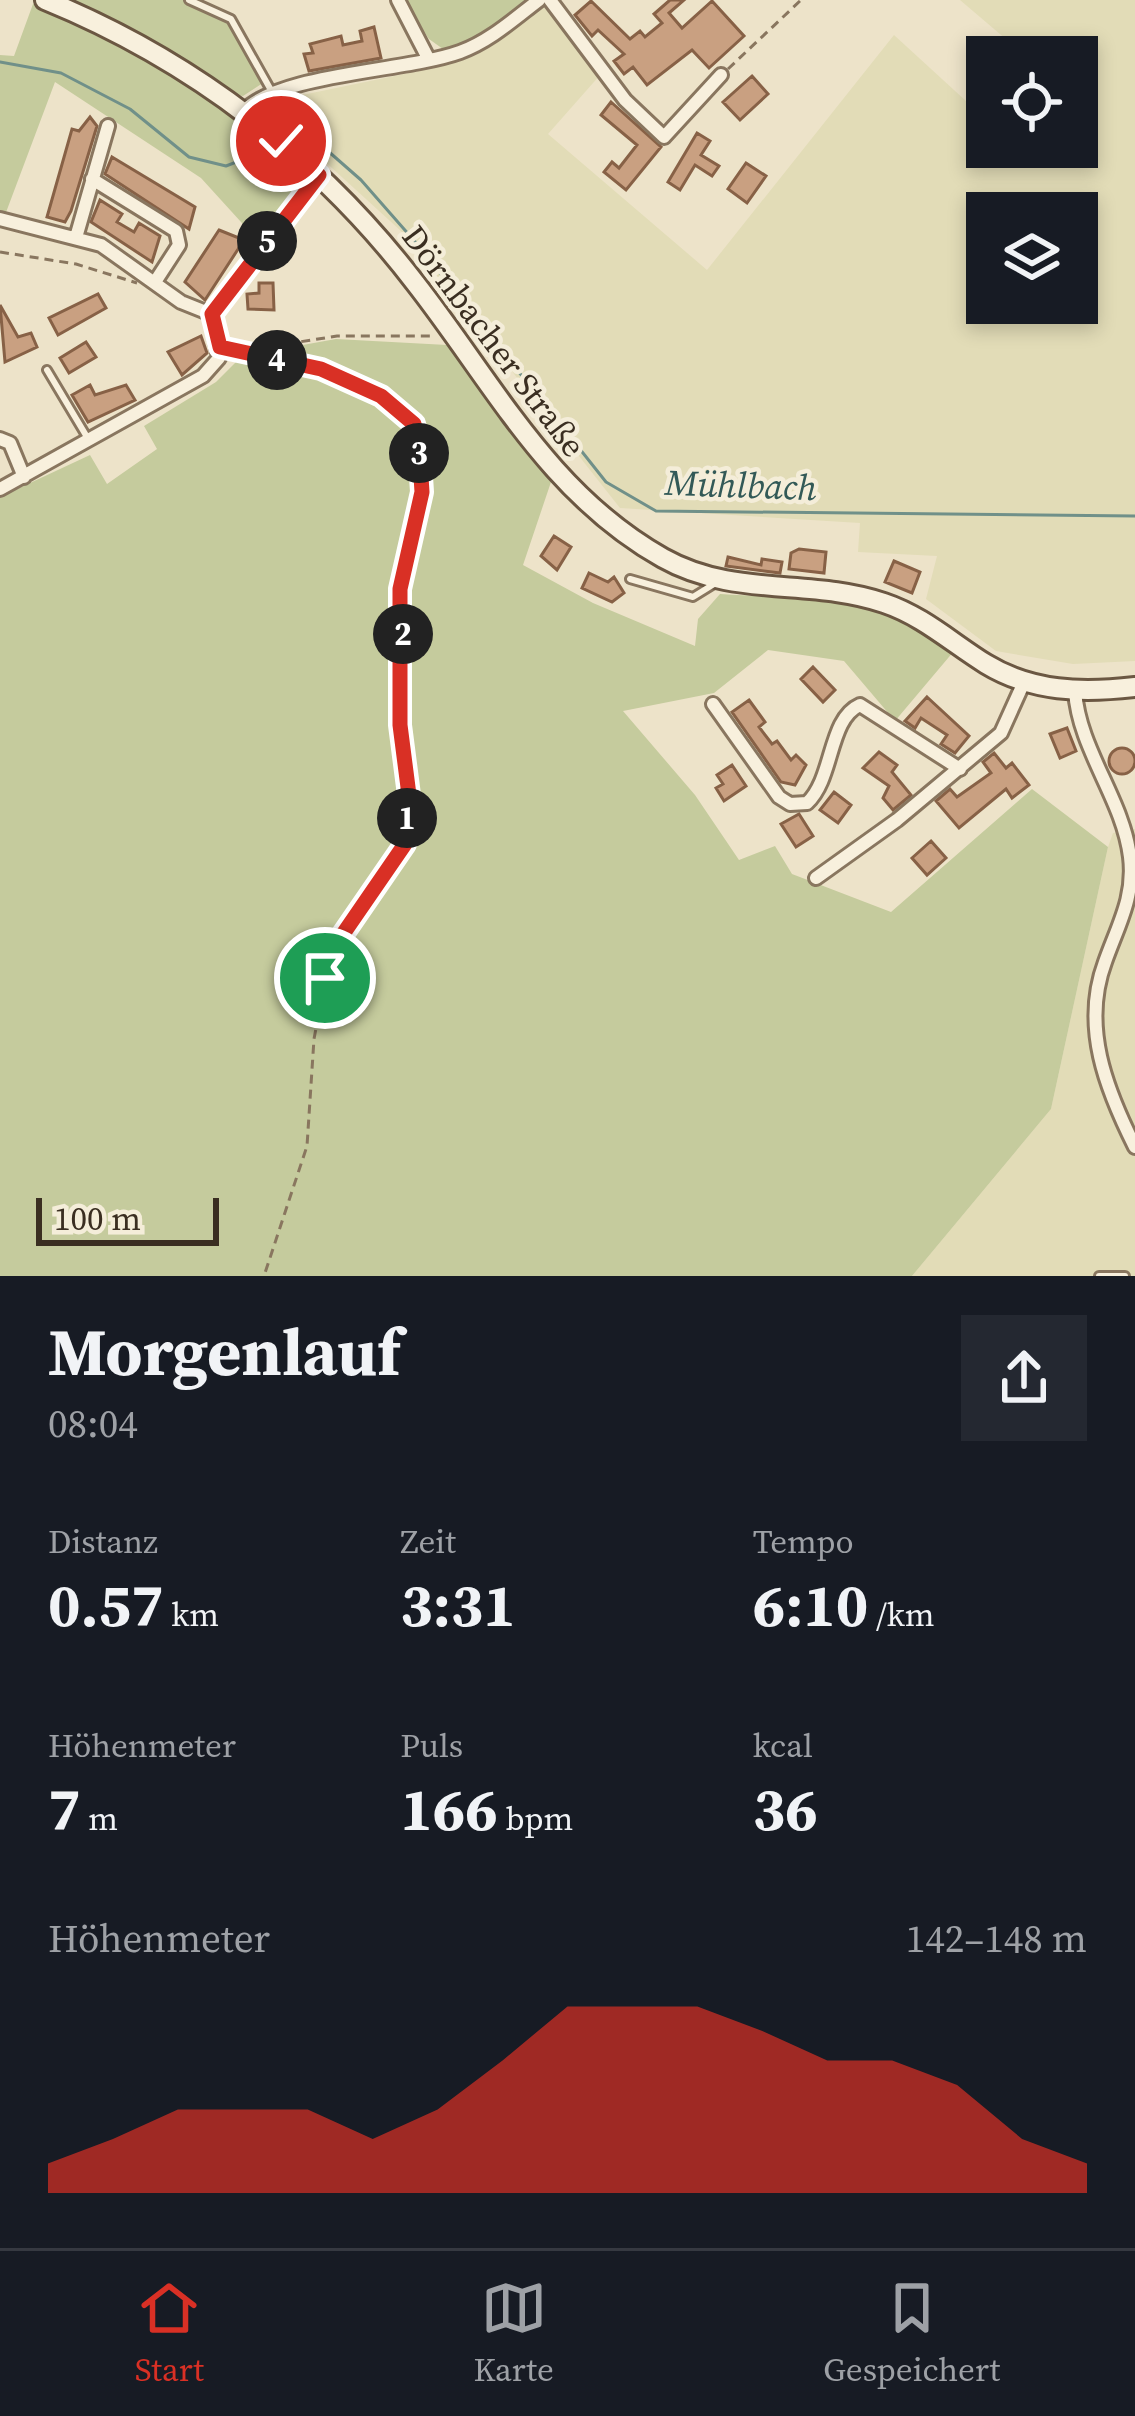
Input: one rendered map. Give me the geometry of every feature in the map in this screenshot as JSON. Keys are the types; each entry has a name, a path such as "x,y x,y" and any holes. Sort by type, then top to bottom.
{"street":[{"name":"Dörnbacher Straße","path":"44,0 138,44 244,111 319,175 388,247 528,442 568,487 633,539 715,581 882,602 1024,682 1075,692 1135,687"},
{"path":"398,0 429,60"},
{"path":"244,111 272,92 429,60 491,37 539,0"},
{"path":"550,0 625,100 664,137 721,75"},
{"path":"76,234 108,126"},
{"path":"212,314 319,175"},
{"path":"92,179 176,231 179,245 152,279"},
{"path":"0,219 76,234 181,302 212,314"},
{"path":"0,489 203,376 219,358 212,314"},
{"path":"0,439 10,443 24,477"},
{"path":"816,878 960,769 1010,722 1024,682"},
{"path":"1075,692 1087,740 1132,845 1130,895 1101,972 1093,1013 1096,1044 1135,1147"},
{"path":"713,704 779,797 790,804 807,803 823,785 843,721 860,705 960,769"}],"lane":[{"path":"190,0 230,19 261,64 272,92"},
{"path":"46,370 88,440"},
{"path":"630,579 693,597 709,592 715,581"},
{"path":"1099,1276 1125,1276"}],"path":[{"path":"721,75 801,0"},
{"path":"0,252 76,264 134,285 152,279"},
{"path":"241,352 337,336 454,335"},
{"path":"220,347 321,369 400,407 414,424 422,492 400,589 400,725 409,795 405,844 330,953 314,1039 307,1146 264,1276"}],"shaded area":[{"path":"960,0 1135,0 1135,661 1073,664 996,651 926,599 937,556 858,552 860,523 620,508 401,231 321,158 265,117 265,105 278,100 433,68 478,52 545,3 601,74 548,134 707,270 894,35 966,101 966,168 1098,168 1098,36 1002,36"},
{"path":"1135,829 1135,1276 912,1276 1051,1109 1108,847 1113,833"}],"green space":[{"path":"61,0 183,0 224,17 263,74 263,83 243,96 229,93"},
{"path":"403,0 532,0 463,46 443,49 429,39"},
{"path":"33,4 179,77 246,123 306,177 261,244 201,178 55,82 5,215 0,214 0,55 14,56"},
{"path":"336,339 447,345 552,479 523,565 593,603 695,646 698,619 720,594 815,599 895,618 954,651 895,721 844,661 768,650 714,693 623,711 695,795 739,860 775,846 792,874 891,912 1032,789 1108,847 1051,1109 912,1276 0,1276 0,497 90,455 107,484 157,449 144,426 216,382 242,356"}],"building":[{"path":"670,0 684,0 669,13 682,28 712,1 744,36 709,68 692,50 647,85 633,67 624,74 614,61 624,54 598,30 592,36 575,15 591,1 630,39 640,31 645,37 662,23 654,14"},
{"path":"374,27 381,58 309,71 304,54 313,53 310,44 341,36 343,45 362,41 360,31"},
{"path":"752,76 768,94 740,120 723,102"},
{"path":"611,102 661,147 626,190 604,172 612,162 619,168 637,145 601,115"},
{"path":"90,117 97,126 71,211 65,222 47,217 72,129 79,131"},
{"path":"697,133 710,141 701,155 719,166 712,176 695,165 680,190 668,182"},
{"path":"112,157 195,207 189,229 105,174"},
{"path":"746,163 766,176 747,203 728,189"},
{"path":"100,200 122,214 117,222 134,232 139,223 160,236 152,262 91,222"},
{"path":"219,230 244,240 205,300 185,282"},
{"path":"259,283 273,283 274,310 248,309 247,294 259,293"},
{"path":"98,294 106,308 58,335 49,318"},
{"path":"0,305 18,337 31,333 37,347 5,362"},
{"path":"201,336 207,353 182,375 168,352"},
{"path":"86,342 96,357 69,373 60,358"},
{"path":"90,385 95,395 126,385 135,400 88,422 72,395"},
{"path":"554,536 571,547 557,570 541,556"},
{"path":"799,549 826,552 824,573 789,569 791,553"},
{"path":"728,557 761,565 762,559 782,562 780,573 726,566"},
{"path":"894,561 920,572 912,593 885,582"},
{"path":"589,573 608,582 614,577 624,593 612,602 582,588"},
{"path":"813,667 835,690 823,702 801,679"},
{"path":"927,697 969,736 955,753 941,744 947,735 921,718 915,728 905,721"},
{"path":"749,700 765,722 759,727 772,744 777,741 791,760 796,755 806,765 795,785 781,782 732,712"},
{"path":"1067,728 1076,751 1060,758 1050,734"},
{"path":"1122,748 1135,761 1122,774 1109,761"},
{"path":"879,752 897,765 892,772 911,795 893,810 883,798 889,786 863,768"},
{"path":"994,753 1006,768 1012,763 1029,785 1012,798 1006,789 959,828 936,801 950,789 957,797 991,773 983,762"},
{"path":"732,765 746,786 724,801 716,788 723,784 717,775"},
{"path":"834,792 851,805 838,823 820,810"},
{"path":"799,814 813,836 796,847 781,824"},
{"path":"931,841 946,858 927,875 912,858"}],"waterway":[{"name":"Mühlbach","path":"0,62 61,73 130,109 189,157 226,166 273,148"},
{"name":"Mühlbach","path":"296,140 312,137 361,180 606,482 656,511 1135,516"}],"route":[{"path":"281,141 319,175 212,314 220,347 321,369 400,407 414,424 422,492 400,589 404,640 400,725 409,795 405,844 386,878 352,917 330,953 325,978"}]}
